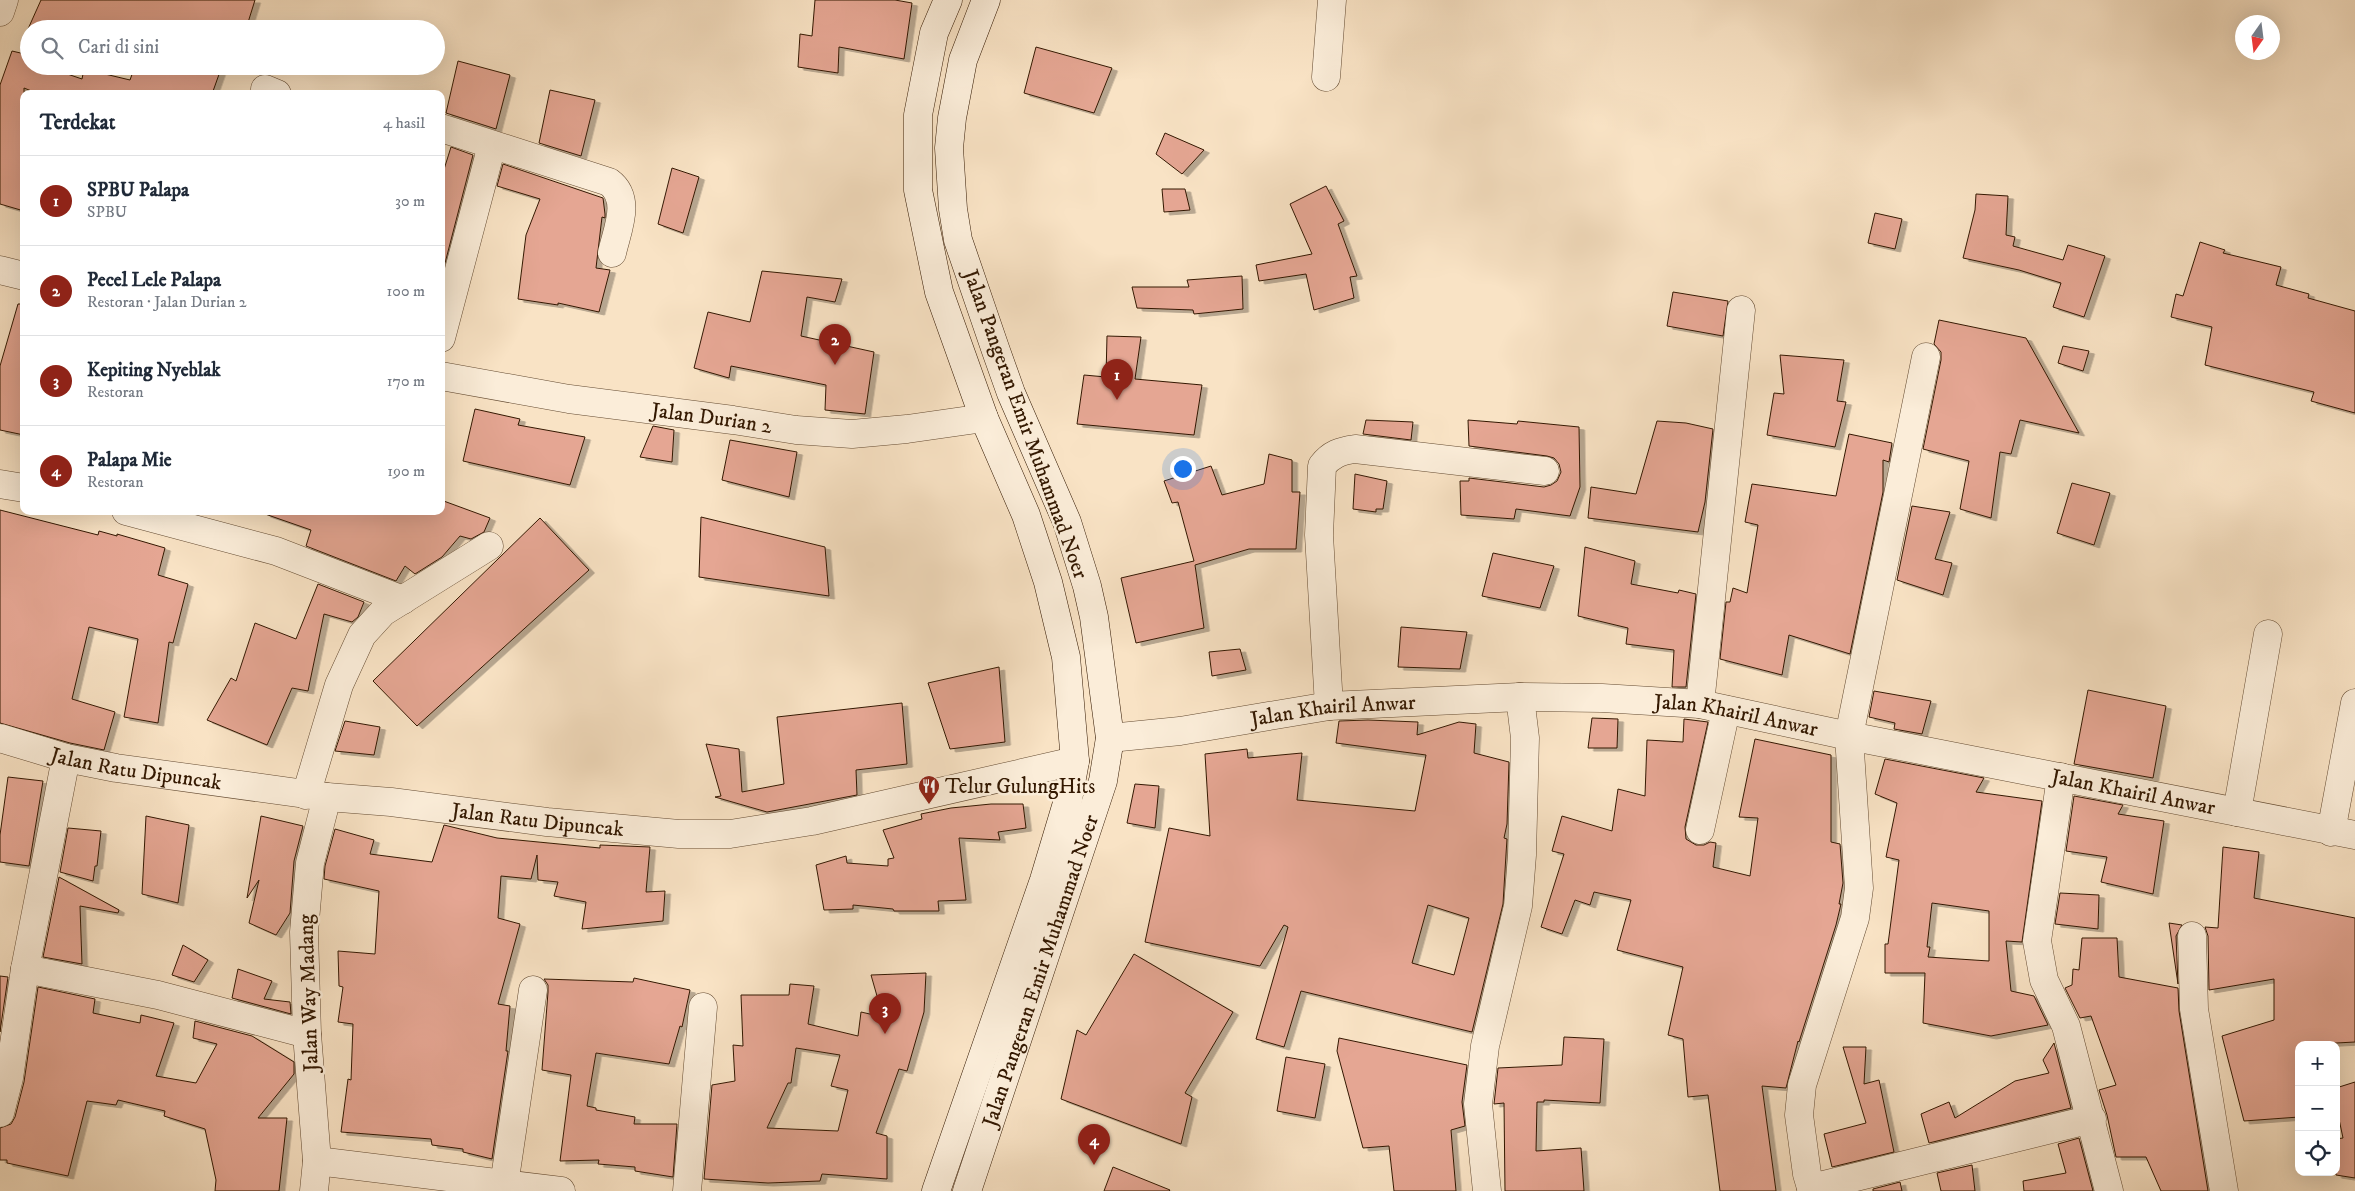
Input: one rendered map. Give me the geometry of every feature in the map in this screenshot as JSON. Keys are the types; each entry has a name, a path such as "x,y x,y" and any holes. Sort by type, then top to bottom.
{"street":[{"path":"0,12 4,0"},
{"name":"Jalan Pangeran Emir Muhammad Noer","path":"948,0 934,33 918,115 918,190 939,292 984,418 1026,515 1048,582 1066,657 1075,761 1056,884 971,1180"},
{"name":"Jalan Pangeran Emir Muhammad Noer","path":"936,1191 1056,884 1103,781 1110,738 1094,617 1087,586 1067,522 1011,393 958,240 949,148 952,118 963,60 986,0"},
{"path":"1326,77 1332,0"},
{"path":"934,33 969,43"},
{"path":"445,129 609,182 618,188 623,206 612,253"},
{"path":"445,323 492,145"},
{"path":"0,270 20,275"},
{"path":"1700,704 1741,310"},
{"path":"955,333 986,324"},
{"path":"1926,357 1849,736 1859,888 1855,918 1802,1085 1799,1115 1807,1174 1811,1189 2092,1118"},
{"name":"Jalan Durian 2","path":"445,377 569,399 796,430 852,434 908,429 984,418"},
{"path":"1329,706 1318,535 1322,466 1329,458 1341,451 1355,450 1546,472"},
{"path":"0,484 20,487"},
{"path":"141,515 276,551 403,600"},
{"name":"Jalan Way Madang","path":"314,1191 317,1161 307,1034 304,932 316,796 339,685 362,634 383,612 489,546"},
{"path":"1058,623 1094,617"},
{"path":"2237,812 2268,634"},
{"path":"1487,1191 1478,1104 1485,1046 1518,906 1522,854 1525,738 1520,697"},
{"name":"Jalan Khairil Anwar","path":"1110,738 1180,731 1329,706 1520,697 1602,698 1700,704 1849,736 2343,833"},
{"path":"2343,833 2355,703"},
{"path":"1700,830 1726,710"},
{"name":"Jalan Ratu Dipuncak","path":"0,738 66,758 116,768 316,796 391,802 547,822 679,834 730,834 812,821 1075,761"},
{"path":"0,1114 9,1078 25,969 66,758"},
{"path":"2061,777 2037,941 2044,980 2066,1026 2092,1118 2109,1191"},
{"path":"2192,936 2194,1009 2224,1191"},
{"path":"25,969 158,995 307,1034"},
{"path":"504,1185 533,990"},
{"path":"687,1191 703,1007"},
{"path":"948,1159 971,1180"},
{"path":"317,1161 561,1191"}],"building":[{"path":"41,0 255,0 249,20 32,20"},
{"path":"815,0 895,0 912,3 904,59 839,47 838,73 798,67 800,34 812,36"},
{"path":"1036,47 1112,68 1094,113 1024,93"},
{"path":"12,51 20,53 20,75 70,75 82,79 83,75 109,75 130,80 132,75 219,75 213,90 29,90 24,88 24,90 20,90 20,210 0,204 0,85"},
{"path":"458,61 510,75 496,129 446,113"},
{"path":"550,90 595,100 581,156 539,143"},
{"path":"1165,133 1204,150 1182,174 1156,154"},
{"path":"451,147 473,155 445,263 445,166"},
{"path":"503,164 603,198 605,218 602,217 596,268 610,270 599,312 558,303 558,305 518,299 526,235 540,199 497,186"},
{"path":"672,168 699,177 683,233 658,224"},
{"path":"1326,186 1344,221 1338,224 1357,276 1350,277 1354,298 1314,310 1306,274 1259,281 1256,265 1312,254 1290,204"},
{"path":"1162,189 1185,189 1190,210 1164,212"},
{"path":"1976,194 2008,196 2006,235 2015,237 2013,246 2063,260 2068,245 2105,256 2084,317 2053,307 2061,283 2019,270 1963,258 1975,210"},
{"path":"1875,213 1902,219 1895,249 1868,243"},
{"path":"2200,242 2225,250 2223,253 2281,267 2276,285 2309,294 2308,298 2355,311 2355,413 2311,401 2314,392 2205,365 2212,327 2171,317 2176,294 2183,296"},
{"path":"762,271 842,279 835,302 807,297 801,336 874,352 865,414 825,410 826,385 731,366 729,378 694,368 708,312 750,322"},
{"path":"1242,276 1243,309 1194,314 1193,310 1137,308 1132,287 1189,287 1187,280"},
{"path":"1673,292 1728,301 1723,336 1667,326"},
{"path":"18,304 20,304 20,434 0,430 0,366"},
{"path":"1939,320 2026,338 2079,433 2020,420 2011,454 2000,452 1991,518 1960,509 1969,461 1923,449 1941,360 1941,352 1934,344"},
{"path":"1107,336 1141,337 1135,379 1202,385 1194,435 1077,424 1084,375 1106,377"},
{"path":"2063,346 2089,351 2083,371 2058,363"},
{"path":"1780,355 1844,360 1837,401 1846,402 1835,447 1767,435 1774,393 1784,394"},
{"path":"475,409 520,419 518,425 585,437 570,485 463,461"},
{"path":"1366,420 1413,422 1411,440 1363,434"},
{"path":"1468,420 1517,424 1518,421 1579,427 1580,487 1570,516 1516,509 1514,519 1461,515 1460,481 1469,481 1469,478 1544,487 1557,481 1561,472 1559,464 1554,458 1547,456 1469,446"},
{"path":"1657,421 1686,423 1713,429 1705,502 1698,532 1588,518 1591,487 1636,494"},
{"path":"653,426 674,430 672,462 640,457"},
{"path":"1849,434 1892,443 1889,462 1883,460 1883,492 1850,654 1789,635 1782,675 1720,659 1726,602 1730,602 1733,588 1747,593 1758,525 1745,522 1752,484 1836,496"},
{"path":"730,440 797,452 789,497 722,480"},
{"path":"1269,454 1292,460 1292,492 1300,492 1296,549 1249,549 1195,565 1204,628 1136,643 1121,578 1194,561 1178,502 1172,503 1164,481 1211,466 1222,495 1264,484"},
{"path":"1355,474 1387,481 1383,509 1376,509 1376,512 1353,509"},
{"path":"2072,483 2110,493 2094,545 2057,533"},
{"path":"445,501 490,518 484,532 471,539 460,536 442,557 415,574 405,566 396,581 306,546 311,530 268,515 445,515"},
{"path":"1912,506 1950,512 1935,559 1952,563 1943,595 1897,580"},
{"path":"0,510 98,535 99,531 117,536 117,534 165,548 158,575 188,584 173,643 169,642 158,723 124,717 138,639 89,627 72,699 115,712 104,750 70,743 0,723"},
{"path":"701,517 825,547 829,596 699,577"},
{"path":"540,518 589,570 417,726 373,681"},
{"path":"1585,547 1635,561 1631,584 1678,593 1679,590 1696,594 1686,687 1672,687 1674,650 1626,644 1628,628 1578,616"},
{"path":"1493,553 1554,566 1540,608 1482,596"},
{"path":"318,584 364,602 358,617 352,622 324,614 308,691 292,688 267,745 207,720 231,678 236,681 255,623 296,639"},
{"path":"1401,627 1467,632 1460,669 1398,667"},
{"path":"1240,649 1246,670 1212,676 1209,652"},
{"path":"999,667 1005,742 950,749 928,683"},
{"path":"2088,690 2166,706 2153,778 2074,764"},
{"path":"1874,691 1931,701 1922,734 1894,729 1895,723 1869,717"},
{"path":"902,703 907,764 856,770 857,795 767,812 715,797 721,796 706,744 739,749 742,792 784,784 777,717"},
{"path":"1592,718 1618,719 1617,748 1588,748"},
{"path":"1684,719 1708,722 1685,827 1686,839 1696,845 1704,845 1710,842 1716,843 1713,867 1750,876 1758,818 1739,817 1755,739 1831,755 1831,842 1840,844 1843,883 1839,904 1841,904 1836,925 1798,1041 1786,1088 1762,1086 1776,1191 1720,1191 1708,1095 1688,1097 1683,1039 1668,1035 1683,967 1617,950 1631,900 1594,892 1590,905 1575,900 1562,934 1541,927 1564,854 1552,851 1562,816 1612,831 1618,789 1645,796 1647,740 1683,742"},
{"path":"345,721 380,727 374,755 335,751"},
{"path":"1339,721 1418,722 1417,735 1459,722 1476,724 1474,753 1509,762 1507,824 1504,838 1507,839 1503,904 1472,1032 1301,991 1284,1047 1256,1039 1288,927 1284,925 1260,966 1145,942 1169,828 1210,836 1205,754 1247,749 1248,758 1302,753 1297,800 1415,811 1426,755 1336,743","holes":["1428,905 1469,918 1454,975 1412,963"]},
{"path":"1885,759 1984,778 1976,792 2042,801 2022,942 2006,941 2011,991 2034,996 2048,1025 1991,1036 1923,1023 1925,973 1885,973 1885,944 1888,944 1899,860 1886,857 1897,803 1875,794","holes":["1932,903 1989,911 1989,961 1928,957 1930,947 1927,947"]},
{"path":"8,777 43,781 29,866 0,862 0,835"},
{"path":"1135,784 1159,786 1155,828 1127,823"},
{"path":"2074,796 2123,805 2118,814 2164,821 2153,894 2101,882 2107,857 2066,851"},
{"path":"991,804 1023,804 1026,828 998,832 1000,840 959,838 966,900 938,901 939,911 894,911 893,909 853,905 853,909 824,910 816,865 846,856 847,863 888,866 888,859 894,858 883,830 922,819 921,814 951,808"},
{"path":"146,816 189,825 178,903 142,894"},
{"path":"261,816 303,826 294,861 290,913 276,935 249,923 259,880 247,898"},
{"path":"444,825 497,838 600,848 600,845 650,847 646,892 665,891 663,921 582,929 586,902 554,896 558,882 538,880 537,855 531,879 501,876 498,918 520,924 498,1004 510,1006 506,1051 508,1051 492,1159 463,1152 463,1149 432,1145 431,1139 341,1132 348,1079 351,1080 353,1024 338,1022 343,987 339,986 338,951 375,954 379,891 324,879 325,866 335,829 374,840 370,854 432,862"},
{"path":"68,828 101,831 97,866 95,866 93,881 60,872"},
{"path":"2223,847 2259,852 2254,898 2355,918 2355,1042 2295,1041 2295,1117 2244,1121 2222,1036 2274,1020 2274,979 2209,990 2208,936 2205,927 2218,928"},
{"path":"59,877 119,910 118,913 80,906 82,964 43,957"},
{"path":"2060,893 2099,895 2098,929 2055,924"},
{"path":"2169,923 2182,925 2176,936 2178,984"},
{"path":"2082,938 2117,938 2119,977 2178,988 2179,1011 2208,1191 2161,1191 2146,1157 2116,1157 2107,1115 2099,1090 2116,1085 2091,1016 2080,1018 2065,988 2072,985 2073,969 2079,970"},
{"path":"183,945 208,960 194,982 172,975"},
{"path":"1134,954 1233,1012 1185,1093 1192,1097 1181,1144 1061,1099 1077,1030 1086,1035"},
{"path":"238,969 272,981 264,999 290,1002 291,1014 232,998"},
{"path":"926,973 924,1012 907,1071 899,1069 876,1133 887,1136 887,1179 822,1174 820,1181 768,1183 704,1179 712,1085 735,1081 733,1045 743,1046 741,995 789,995 790,984 814,986 808,1024 858,1036 861,1012 883,1017 871,975","holes":["796,1048 840,1055 831,1086 848,1090 838,1131 767,1128 788,1083 791,1083"]},
{"path":"0,976 8,977 0,1032"},
{"path":"634,978 690,990 682,1027 680,1026 669,1064 596,1053 587,1106 596,1108 596,1110 635,1117 634,1124 677,1124 673,1177 635,1171 635,1167 598,1164 599,1160 560,1161 571,1075 542,1070 548,992 548,985 544,979 633,982"},
{"path":"38,987 95,999 93,1013 140,1023 141,1015 174,1023 156,1076 196,1083 217,1044 193,1038 195,1021 252,1036 294,1062 294,1074 258,1118 287,1118 279,1191 215,1191 216,1180 205,1129 164,1116 165,1111 118,1100 116,1105 87,1101 68,1176 7,1163 7,1160 0,1160 0,1128 11,1124 15,1117 24,1082"},
{"path":"1564,1037 1604,1039 1600,1103 1544,1100 1544,1102 1537,1102 1536,1151 1581,1148 1584,1191 1505,1191 1504,1103 1494,1104 1498,1068 1562,1065"},
{"path":"1339,1038 1467,1065 1462,1102 1465,1126 1451,1130 1456,1191 1394,1191 1389,1146 1363,1148 1337,1051"},
{"path":"2054,1043 2071,1108 1929,1143 1921,1114 1949,1102 1955,1118 2015,1081 2049,1073 2043,1060"},
{"path":"1843,1047 1866,1047 1864,1084 1879,1080 1894,1152 1832,1167 1824,1134 1866,1123"},
{"path":"1286,1057 1325,1064 1315,1118 1277,1111"},
{"path":"2355,1082 2355,1178 2340,1176 2340,1138 2343,1138 2340,1124 2340,1087"},
{"path":"2079,1138 2093,1191 2024,1191 2023,1181 2066,1173 2058,1144"},
{"path":"1972,1165 1975,1191 1941,1191 1937,1173"},
{"path":"1113,1167 1170,1190 1104,1191"},
{"path":"1900,1182 1902,1191 1873,1191 1873,1189"}],"place":[{"name":"Pecel Lele Palapa","path":"835,365"},
{"name":"SPBU Palapa","path":"1117,400"},
{"name":"Telur GulungHits","path":"929,805"},
{"name":"Kepiting Nyeblak","path":"885,1034"},
{"name":"Palapa Mie","path":"1094,1165"}]}
